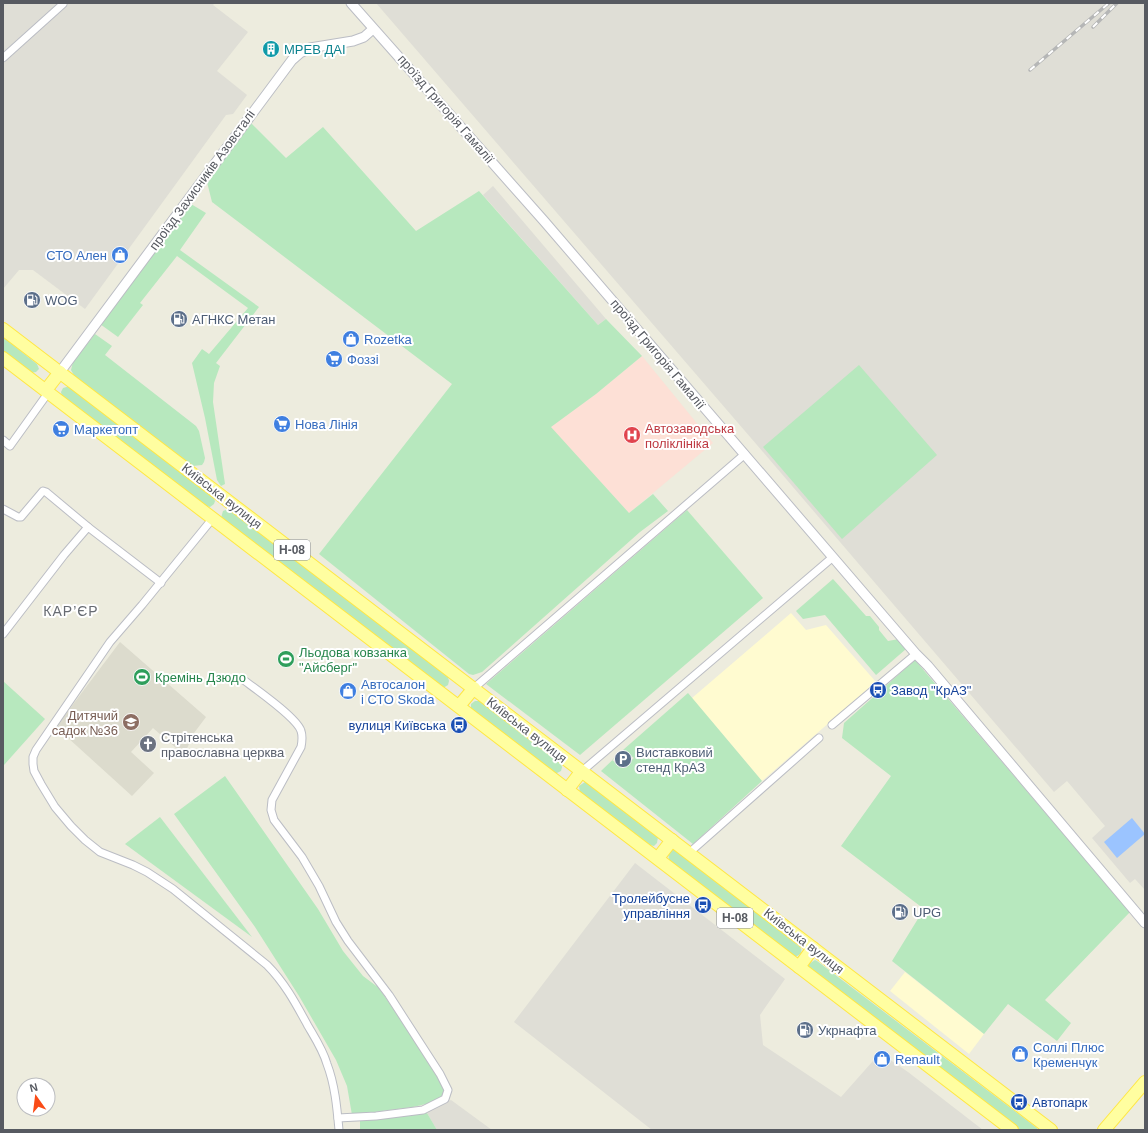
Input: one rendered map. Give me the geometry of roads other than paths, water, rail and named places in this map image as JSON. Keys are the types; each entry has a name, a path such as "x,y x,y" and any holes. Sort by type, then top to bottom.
{"main road":[{"name":"Київська вулиця","path":"3,329 1051,1130"},
{"name":"Київська вулиця","path":"3,358 1012,1130"},
{"path":"47,392 60,372"},
{"path":"213,518 226,500"},
{"path":"459,706 474,688"},
{"path":"567,790 581,772"},
{"path":"658,858 672,840"},
{"path":"798,967 813,948"},
{"path":"1104,1130 1145,1082"}],"street":[{"name":"проїзд Григорія Гамалії","path":"351,3 544,220 916,654 928,666 1145,923"},
{"path":"3,58 63,4"},
{"name":"проїзд Захисників Азовсталі","path":"60,372 292,60 300,53 310,48 353,41 364,37 373,29"},
{"path":"3,440 10,446 47,392"},
{"path":"474,688 745,454"},
{"path":"3,509 18,517 21,516 43,491 46,492 88,527 161,583"},
{"path":"213,518 161,583 110,642 36,750 33,758 34,771 55,807 85,840 100,852 148,872 173,889 267,965 278,976 294,1001 328,1064 336,1100 339,1130"},
{"path":"3,634 88,527"},
{"path":"581,772 833,557"},
{"path":"832,725 916,654"},
{"path":"245,681 279,708 299,726 302,732 301,747 272,800 271,810 274,820 302,857 319,886 336,922 348,941 389,995 440,1074 448,1090 445,1098 424,1110 376,1116 338,1118"},
{"path":"689,853 819,738"}],"water":[{"path":"1132,818 1145,834 1117,858 1104,842"}],"railway":[{"path":"1030,70 1109,3"},
{"path":"1093,27 1117,3"}],"place":[{"name":"МРЕВ ДАІ","path":"271,49"},
{"name":"СТО Ален","path":"120,255"},
{"name":"WOG","path":"32,300"},
{"name":"АГНКС Метан","path":"179,319"},
{"name":"Rozetka","path":"351,339"},
{"name":"Фоззі","path":"334,359"},
{"name":"Нова Лінія","path":"282,424"},
{"name":"Маркетопт","path":"61,429"},
{"name":"Автозаводська поліклініка","path":"632,435"},
{"name":"Льодова ковзанка \"Айсберг\"","path":"286,659"},
{"name":"Кремінь Дзюдо","path":"142,677"},
{"name":"Завод \"КрАЗ\"","path":"878,690"},
{"name":"Автосалон і СТО Skoda","path":"348,691"},
{"name":"Дитячий садок №36","path":"131,722"},
{"name":"вулиця Київська","path":"459,725"},
{"name":"Стрітенська православна церква","path":"148,744"},
{"name":"Виставковий стенд КрАЗ","path":"623,759"},
{"name":"Тролейбусне управління","path":"703,905"},
{"name":"UPG","path":"900,912"},
{"name":"Укрнафта","path":"805,1030"},
{"name":"Соллі Плюс Кременчук","path":"1020,1054"},
{"name":"Renault","path":"882,1059"},
{"name":"Автопарк","path":"1019,1102"}],"district":[{"name":"КАР’ЄР","path":"71,611"}]}
